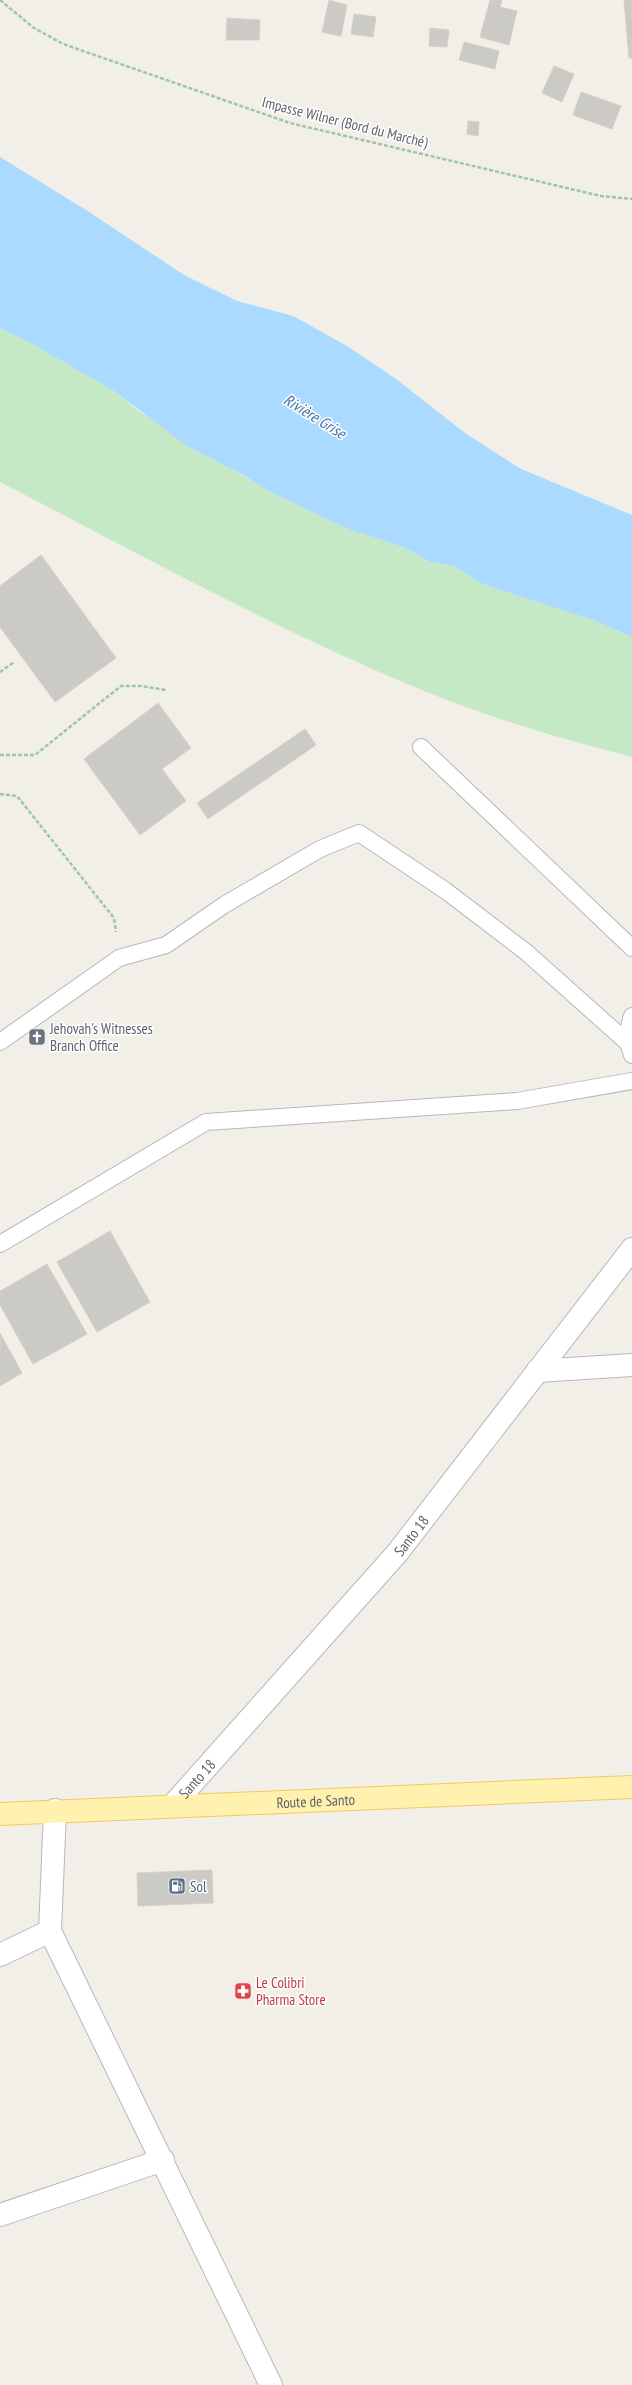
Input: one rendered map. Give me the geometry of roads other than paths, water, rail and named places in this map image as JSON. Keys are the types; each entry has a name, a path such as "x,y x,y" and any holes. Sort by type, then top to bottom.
{"main road":[{"name":"Route de Santo","path":"0,1814 55,1810 632,1787"}],"street":[{"name":"Santo 18","path":"172,1806 398,1552 632,1249"},
{"path":"537,1371 632,1365"},
{"path":"55,1810 50,1931 163,2160 271,2385"},
{"path":"0,1955 50,1931"},
{"path":"0,2215 163,2160"}],"lane":[{"path":"421,748 632,948"},
{"path":"0,1042 119,958 166,945 224,905 320,849 359,833 446,891 526,952 630,1049"},
{"path":"630,1049 628,1026 632,1016"},
{"path":"0,1244 206,1122 517,1101 632,1081"}],"water":[{"name":"Rivière Grise","path":"0,157 86,210 184,275 237,301 293,316 347,346 396,379 465,433 521,469 632,515 632,637 596,621 482,584 454,566 430,562 406,548 348,529 268,491 240,473 187,446 114,391 34,345 0,328"}],"place":[{"name":"Jehovah's Witnesses Branch Office","path":"37,1037"},
{"name":"Sol","path":"177,1886"},
{"name":"Le Colibri Pharma Store","path":"243,1991"}]}
